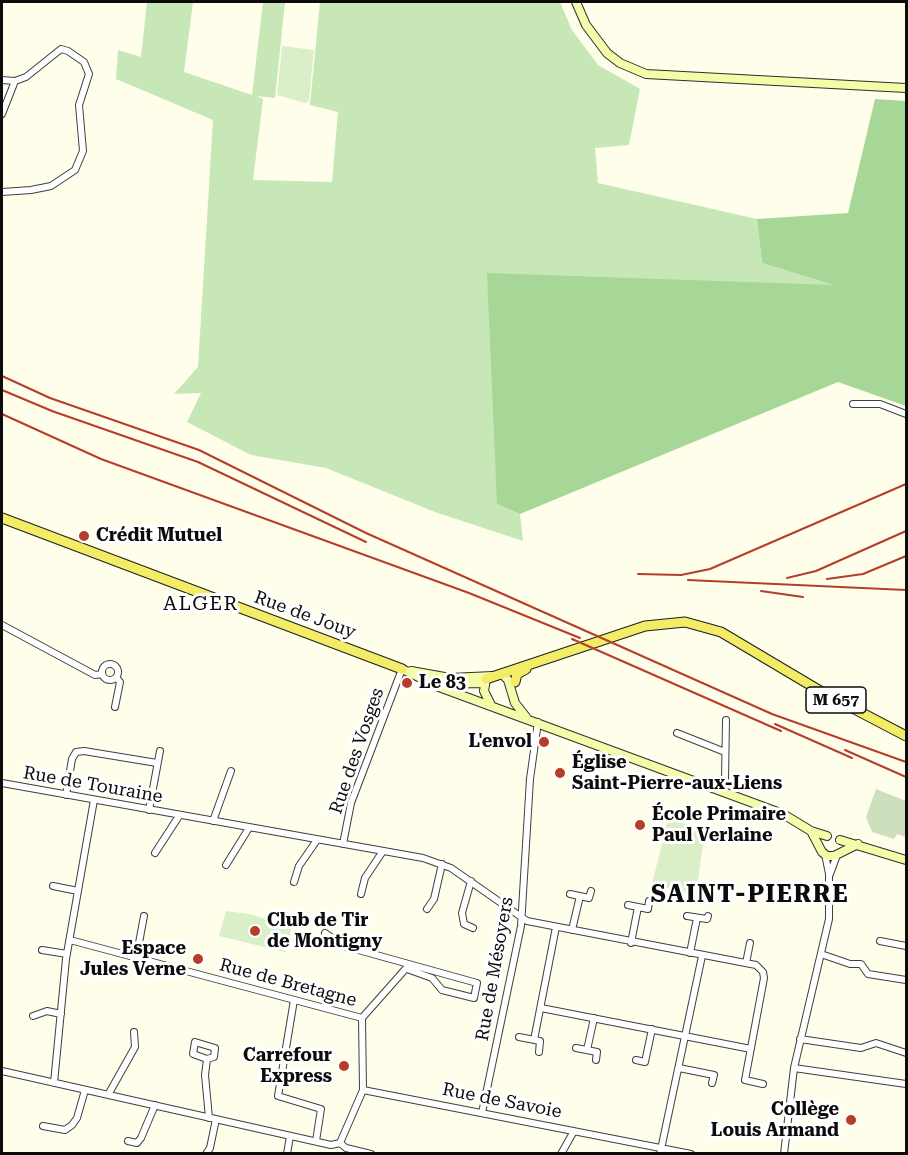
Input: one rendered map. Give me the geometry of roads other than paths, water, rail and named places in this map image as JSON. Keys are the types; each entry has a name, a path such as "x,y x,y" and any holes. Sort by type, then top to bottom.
{"main road":[{"path":"576,2 586,25 607,53 620,63 646,74 906,88"},
{"name":"Rue de Jouy","path":"2,518 402,669 421,680 722,790 783,814 811,831"},
{"name":"Rue de Jouy","path":"421,680 457,684 481,683 494,676 656,623 673,621 691,623 709,629 756,658 768,661 906,736"},
{"path":"513,694 517,674 545,659"},
{"path":"402,669 450,678 494,676 508,680 513,694 530,719"},
{"path":"494,676 484,691 491,705 513,694"},
{"path":"811,831 827,836 834,835 840,840 906,860"},
{"path":"811,831 823,851 838,854 858,844"},
{"path":"823,851 821,841 827,836"},
{"path":"838,854 840,840"}],"street":[{"path":"2,80 15,81 26,77 61,50 68,51 84,62 89,74 79,105 83,151 75,170 51,186 2,192"},
{"path":"2,114 15,81"},
{"path":"853,404 880,404 906,414"},
{"path":"2,625 95,675 102,674 109,680 116,677"},
{"path":"102,674 105,666 112,664 118,670 116,677"},
{"name":"Rue des Vosges","path":"343,844 351,803 402,669"},
{"path":"115,707 120,682 116,677"},
{"name":"Rue de Mésoyers","path":"482,1113 522,917 530,779 530,719"},
{"path":"722,790 725,780 726,720"},
{"path":"677,733 725,752"},
{"path":"66,795 72,759 76,752 84,751 158,763"},
{"path":"149,810 160,751"},
{"path":"213,821 231,771"},
{"name":"Rue de Touraine","path":"2,783 383,851 442,864 471,881 526,921 631,943 746,963 762,970 765,978 751,1049"},
{"path":"54,1083 67,954 94,800"},
{"name":"Rue de Touraine","path":"155,853 179,816"},
{"path":"226,865 249,828"},
{"path":"294,882 299,866 316,840"},
{"path":"361,894 365,878 383,851"},
{"path":"784,1154 794,1068 830,913 829,874 823,851"},
{"path":"829,874 838,854"},
{"path":"428,909 434,899 442,864"},
{"path":"471,881 466,891 462,913 464,924 473,928"},
{"path":"53,886 78,891"},
{"path":"570,894 590,898 591,891"},
{"path":"572,930 580,896"},
{"path":"628,905 648,909 650,901"},
{"path":"631,943 638,907"},
{"path":"136,959 144,916"},
{"path":"687,916 707,919 708,916"},
{"path":"690,953 697,918"},
{"path":"534,1040 556,927"},
{"path":"325,933 344,946 432,975 477,983 474,998 442,990 432,975"},
{"name":"Rue de Bretagne","path":"70,940 362,1018 363,1090"},
{"path":"880,941 906,946"},
{"path":"746,963 750,943"},
{"path":"42,950 67,954"},
{"path":"821,954 850,964 861,964 868,974 906,980"},
{"path":"662,1151 702,956"},
{"path":"362,1018 408,967"},
{"path":"294,1000 278,1096 321,1109 316,1142"},
{"path":"540,1008 751,1049 745,1080 763,1084"},
{"path":"33,1016 47,1011 61,1014"},
{"path":"587,1050 594,1018"},
{"path":"636,1060 645,1062 651,1029"},
{"path":"108,1095 135,1047 134,1032"},
{"path":"519,1037 540,1041 539,1053"},
{"path":"800,1039 861,1048 876,1043 906,1053"},
{"path":"576,1048 597,1052 596,1060"},
{"path":"206,1154 210,1148 213,1118 205,1075 207,1059"},
{"path":"679,1068 714,1075 712,1083"},
{"path":"794,1068 906,1084"},
{"path":"2,1071 316,1142 331,1145 340,1143"},
{"path":"43,1126 65,1130 72,1125 77,1118 84,1090"},
{"path":"340,1143 363,1090"},
{"name":"Rue de Savoie","path":"363,1090 574,1131 662,1151 692,1154"},
{"path":"128,1141 137,1143 141,1138 154,1106"},
{"path":"561,1154 574,1131"},
{"path":"286,1154 290,1136"},
{"path":"340,1143 346,1148 371,1154"}],"railway":[{"path":"2,376 50,398 199,450 366,533 772,714 906,762"},
{"path":"2,390 52,411 198,462 366,542"},
{"path":"2,414 101,459 469,593 580,638"},
{"path":"638,574 681,575 710,569 906,484"},
{"path":"787,578 816,571 906,531"},
{"path":"827,579 863,574 906,556"},
{"path":"688,580 906,590"},
{"path":"761,591 803,597"},
{"path":"572,639 781,731"},
{"path":"775,724 852,758"},
{"path":"845,750 906,777"}],"place":[{"name":"Crédit Mutuel","path":"84,536"},
{"name":"Le 83","path":"407,683"},
{"name":"L'envol","path":"544,742"},
{"name":"Église Saint-Pierre-aux-Liens","path":"560,773"},
{"name":"École Primaire Paul Verlaine","path":"640,825"},
{"name":"Club de Tir de Montigny","path":"255,931"},
{"name":"Espace Jules Verne","path":"198,959"},
{"name":"Carrefour Express","path":"344,1066"},
{"name":"Collège Louis Armand","path":"851,1120"}],"district":[{"name":"ALGER","path":"201,604"},
{"name":"SAINT-PIERRE","path":"750,895"}]}
